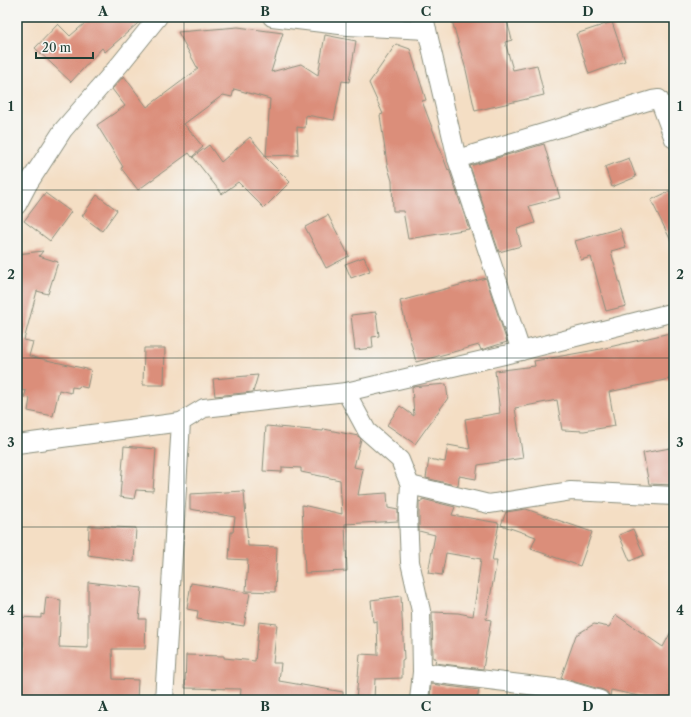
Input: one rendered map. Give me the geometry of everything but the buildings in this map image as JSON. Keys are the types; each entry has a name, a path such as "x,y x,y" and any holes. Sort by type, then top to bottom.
{"street":[{"path":"17,205 28,184 63,130 121,63 158,17"},
{"path":"272,17 348,26 425,23 457,159 522,351"},
{"path":"457,159 659,99 674,139"},
{"path":"17,444 181,422 204,408 346,392 522,351 674,312"},
{"path":"346,392 367,431 400,460 410,485 408,514 410,562 421,611 422,672 419,700"},
{"path":"164,700 181,422"},
{"path":"410,485 488,504 571,491 674,496"},
{"path":"422,672 562,689 600,700"}]}
